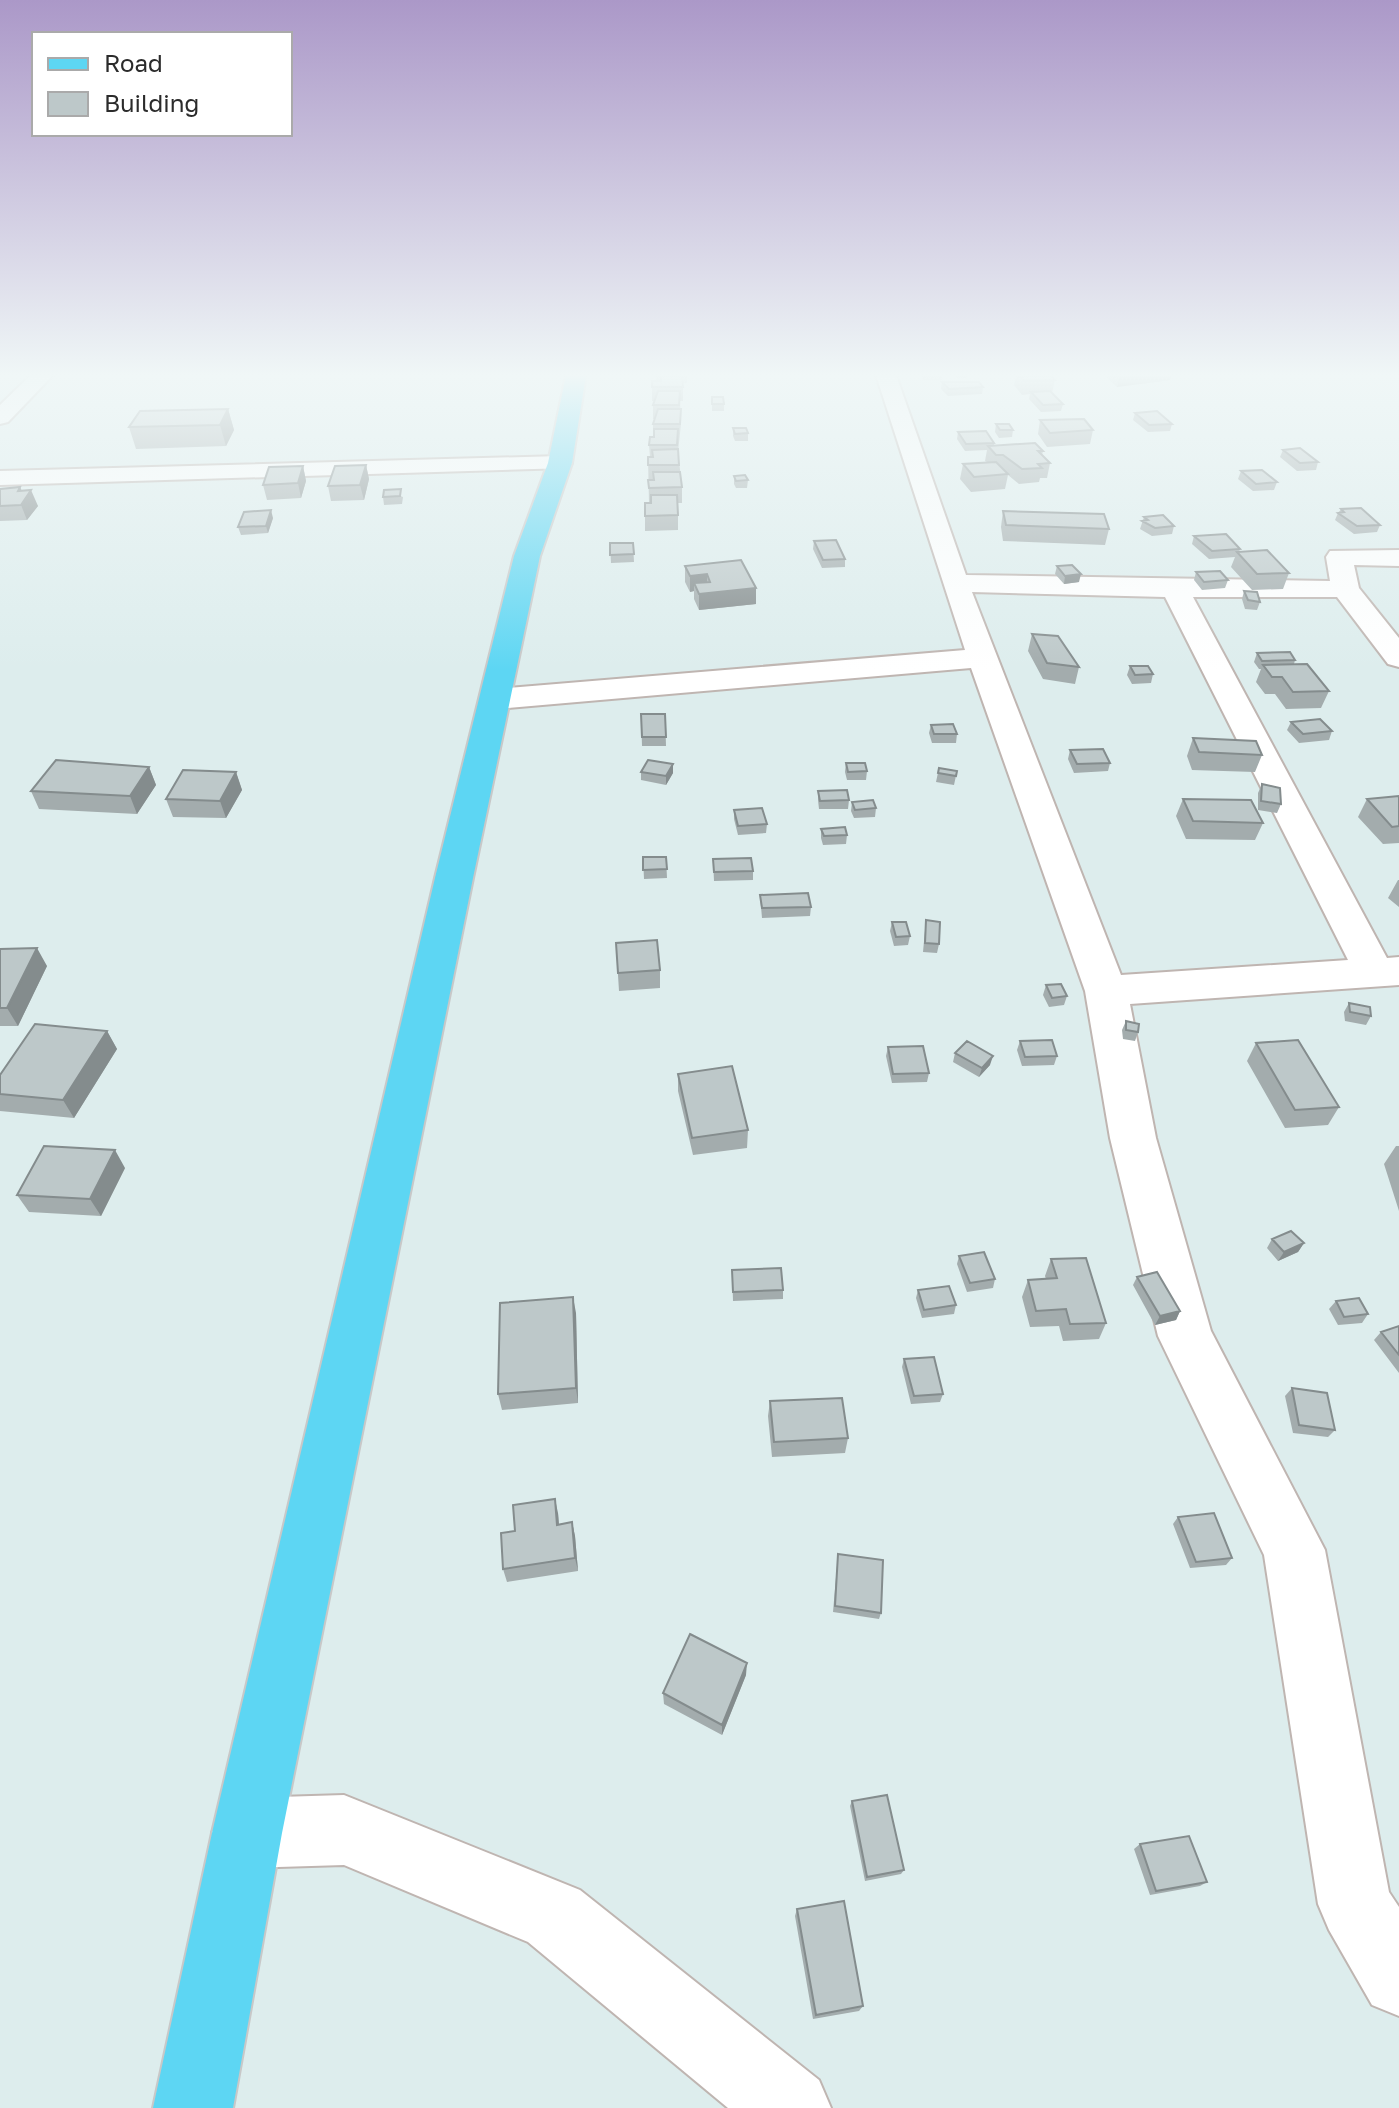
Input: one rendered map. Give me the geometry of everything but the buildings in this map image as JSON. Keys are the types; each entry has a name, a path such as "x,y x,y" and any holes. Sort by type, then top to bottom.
{"main road":[{"path":"193,2108 247,1833 444,925 527,556 556,473"}],"street":[{"path":"0,478 173,473"},
{"path":"919,473 955,583 1106,991 1133,1138 1185,1336 1294,1550 1355,1904 1399,1978"},
{"path":"1399,558 1339,557 1345,589 1399,658"},
{"path":"955,583 1175,589 1345,589"},
{"path":"1106,991 1387,972 1175,589"},
{"path":"496,699 983,658"},
{"path":"247,1833 344,1830 554,1916 791,2108"}]}
